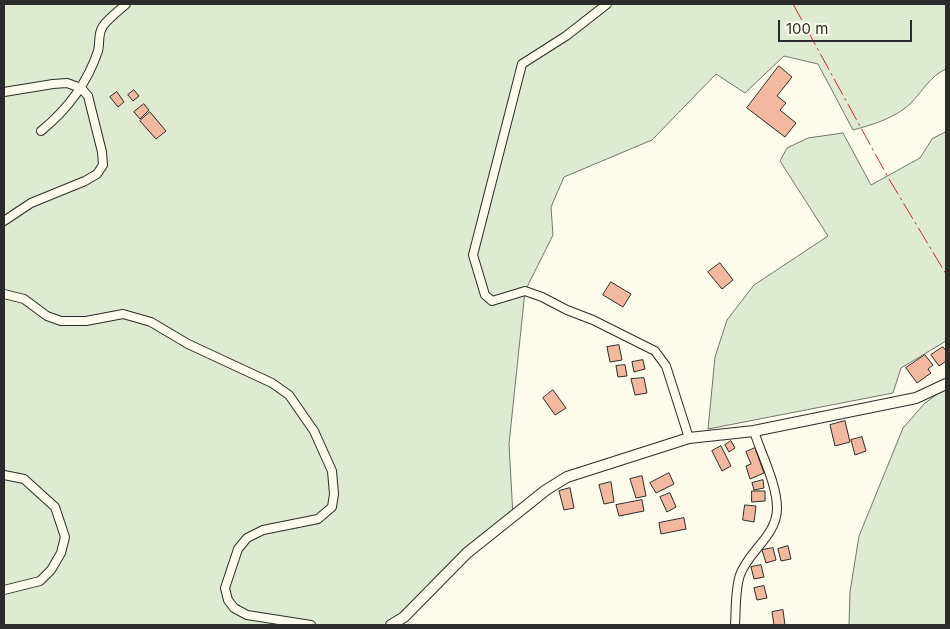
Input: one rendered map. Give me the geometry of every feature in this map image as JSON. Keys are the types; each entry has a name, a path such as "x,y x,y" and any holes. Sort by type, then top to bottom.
{"street":[{"path":"41,131 67,108 81,88 90,73 99,48 101,28 126,4"},
{"path":"607,4 566,36 522,64 473,255 485,295 492,301 525,291 593,320 655,351 666,366 689,438"},
{"path":"4,92 67,83 81,88 88,96 102,152 102,165 96,174 60,193 32,203 4,221"},
{"path":"4,294 24,299 47,316 61,321 86,321 123,314 151,322 188,344 272,383 289,396 314,431 332,471 334,494 332,507 318,519 263,530 248,538 238,549 225,588 228,600 234,608 247,616 311,625"},
{"path":"391,625 404,617 468,553 546,490 568,477 689,438 754,431 916,398 946,384"},
{"path":"735,625 740,576 750,556 767,537 775,522 777,509 775,494 754,431"},
{"path":"4,475 24,479 55,507 65,536 61,552 51,570 40,581 4,590"}],"green space":[{"path":"4,4 946,4 946,69 935,76 904,109 890,117 853,130 818,64 784,56 745,93 716,74 652,140 564,177 551,207 553,235 525,291 509,444 513,516 389,625 4,625"},
{"path":"946,132 946,341 901,368 893,393 708,429 715,357 727,320 754,285 828,236 780,161 787,148 808,138 843,133 871,185 920,158 932,139"},
{"path":"946,388 946,625 849,625 850,592 859,536 903,428 924,404"}],"building":[{"path":"779,66 792,77 777,96 786,103 780,110 796,123 785,137 747,108"},
{"path":"134,90 139,96 133,101 128,95"},
{"path":"117,92 124,102 118,107 110,97"},
{"path":"144,104 149,110 140,119 134,112"},
{"path":"150,112 166,131 156,139 140,121"},
{"path":"720,263 733,280 722,289 708,272"},
{"path":"611,282 631,294 623,307 603,295"},
{"path":"619,345 622,360 610,362 607,347"},
{"path":"943,347 946,351 946,361 939,366 931,355"},
{"path":"925,355 933,365 928,369 931,373 917,383 906,368"},
{"path":"643,360 645,369 634,372 632,362"},
{"path":"625,365 627,376 618,377 616,366"},
{"path":"644,378 647,393 635,395 631,379"},
{"path":"553,390 566,408 555,415 543,398"},
{"path":"845,421 850,442 835,446 830,425"},
{"path":"862,437 866,451 855,455 851,440"},
{"path":"731,441 735,448 729,452 725,445"},
{"path":"721,446 731,466 722,471 712,451"},
{"path":"755,448 764,473 750,479 746,466 751,464 746,452"},
{"path":"669,473 674,484 656,493 650,483"},
{"path":"642,476 646,496 636,498 630,479"},
{"path":"763,480 764,488 754,490 752,483"},
{"path":"611,482 614,502 604,504 599,485"},
{"path":"570,488 574,508 564,510 559,491"},
{"path":"752,491 765,491 765,501 752,502"},
{"path":"670,493 676,507 667,512 660,497"},
{"path":"642,500 644,511 619,516 616,505"},
{"path":"745,505 756,506 754,522 743,520"},
{"path":"684,518 686,529 661,534 659,523"},
{"path":"788,546 791,559 781,561 778,549"},
{"path":"773,548 776,560 766,563 762,550"},
{"path":"761,565 764,577 754,579 751,567"},
{"path":"764,586 767,598 757,600 754,588"},
{"path":"783,610 785,625 774,625 772,612"}],"power":[{"path":"793,4 889,179 946,274"}]}
